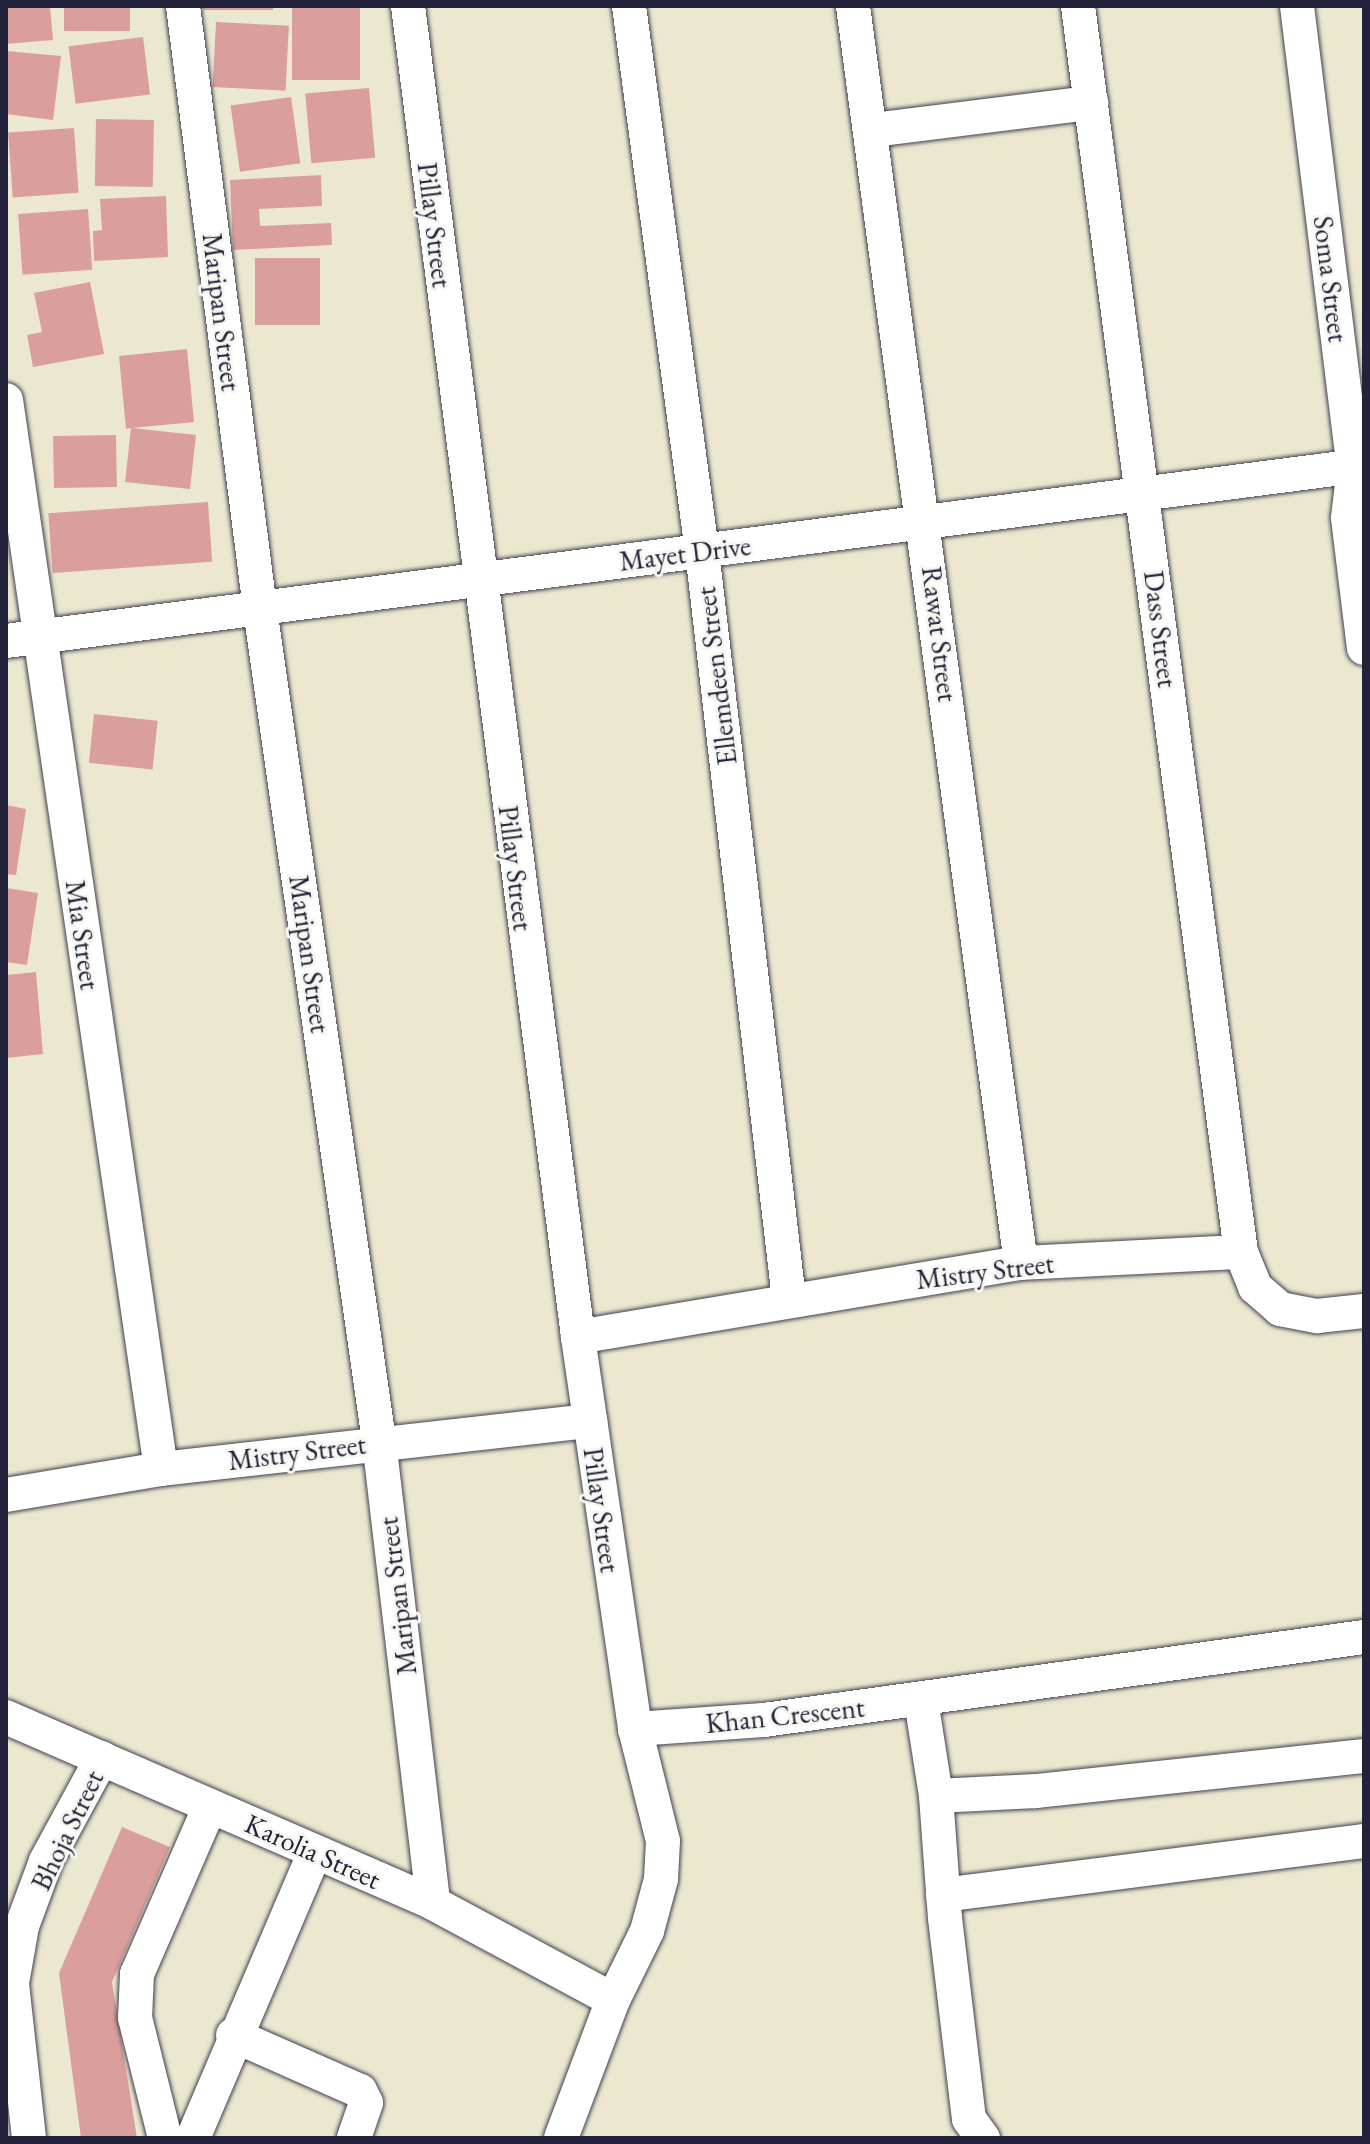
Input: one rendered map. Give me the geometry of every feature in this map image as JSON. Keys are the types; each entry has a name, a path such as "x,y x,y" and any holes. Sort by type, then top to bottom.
{"street":[{"name":"Maripan Street","path":"183,6 260,609 379,1441 433,1903"},
{"name":"Pillay Street","path":"408,6 578,1337 635,1729"},
{"name":"Ellemdeen Street","path":"629,6 702,551 789,1299"},
{"name":"Rawat Street","path":"853,6 873,130 1021,1263"},
{"name":"Dass Street","path":"1078,6 1241,1252"},
{"name":"Soma Street","path":"1297,6 1359,466 1348,518 1364,648"},
{"path":"873,130 1091,103"},
{"name":"Mia Street","path":"6,400 22,638 161,1469"},
{"name":"Mayet Drive","path":"22,638 925,521 1144,497 1359,466"},
{"path":"1241,1252 1255,1287 1280,1309 1317,1316 1364,1311"},
{"name":"Mistry Street","path":"578,1337 789,1299 1021,1263 1241,1252"},
{"name":"Mistry Street","path":"6,1495 161,1469 379,1441 590,1421"},
{"name":"Khan Crescent","path":"635,1729 764,1720 1364,1637"},
{"path":"921,1700 936,1796 943,1895 969,2119 983,2138"},
{"name":"Karolia Street","path":"6,1717 433,1903 613,2000"},
{"path":"561,2138 613,2000 647,1931 661,1879 663,1841 635,1729"},
{"path":"936,1796 1036,1791 1364,1756"},
{"name":"Bhoja Street","path":"29,2138 12,1983 22,1926 46,1861 102,1758"},
{"path":"165,2138 135,2018 137,1974 210,1806"},
{"path":"943,1895 1364,1841"},
{"path":"193,2138 233,2035 315,1852"},
{"path":"233,2035 348,2081 360,2091 366,2103 354,2138"}],"building":[{"path":"6,6 50,6 53,40 6,44"},
{"path":"64,6 130,6 130,31 64,31"},
{"path":"203,6 273,6 273,10 203,10"},
{"path":"292,6 360,6 360,80 292,80"},
{"path":"216,22 289,26 285,91 213,87"},
{"path":"143,37 150,95 76,104 69,46"},
{"path":"6,51 61,56 53,120 6,114"},
{"path":"369,88 375,158 311,163 305,94"},
{"path":"291,97 300,163 240,172 231,105"},
{"path":"96,119 154,120 153,187 95,186"},
{"path":"74,128 79,193 13,197 8,133"},
{"path":"321,175 322,206 259,209 260,226 331,223 332,245 233,250 230,180"},
{"path":"166,196 168,257 94,261 93,231 102,230 100,199"},
{"path":"88,209 92,270 22,275 18,214"},
{"path":"255,258 320,258 320,325 255,325"},
{"path":"90,282 104,354 33,367 27,335 42,332 34,293"},
{"path":"187,349 194,422 132,428 196,435 190,489 125,482 131,428 126,429 119,356"},
{"path":"116,435 117,487 54,488 53,436"},
{"path":"208,502 212,562 53,573 48,513"},
{"path":"94,714 158,721 153,769 89,763"},
{"path":"6,805 26,809 16,875 6,874"},
{"path":"6,888 38,893 27,965 6,962"},
{"path":"36,972 43,1054 6,1058 6,975"},
{"path":"122,1827 170,1847 112,1982 137,2138 81,2138 59,1973"}]}
